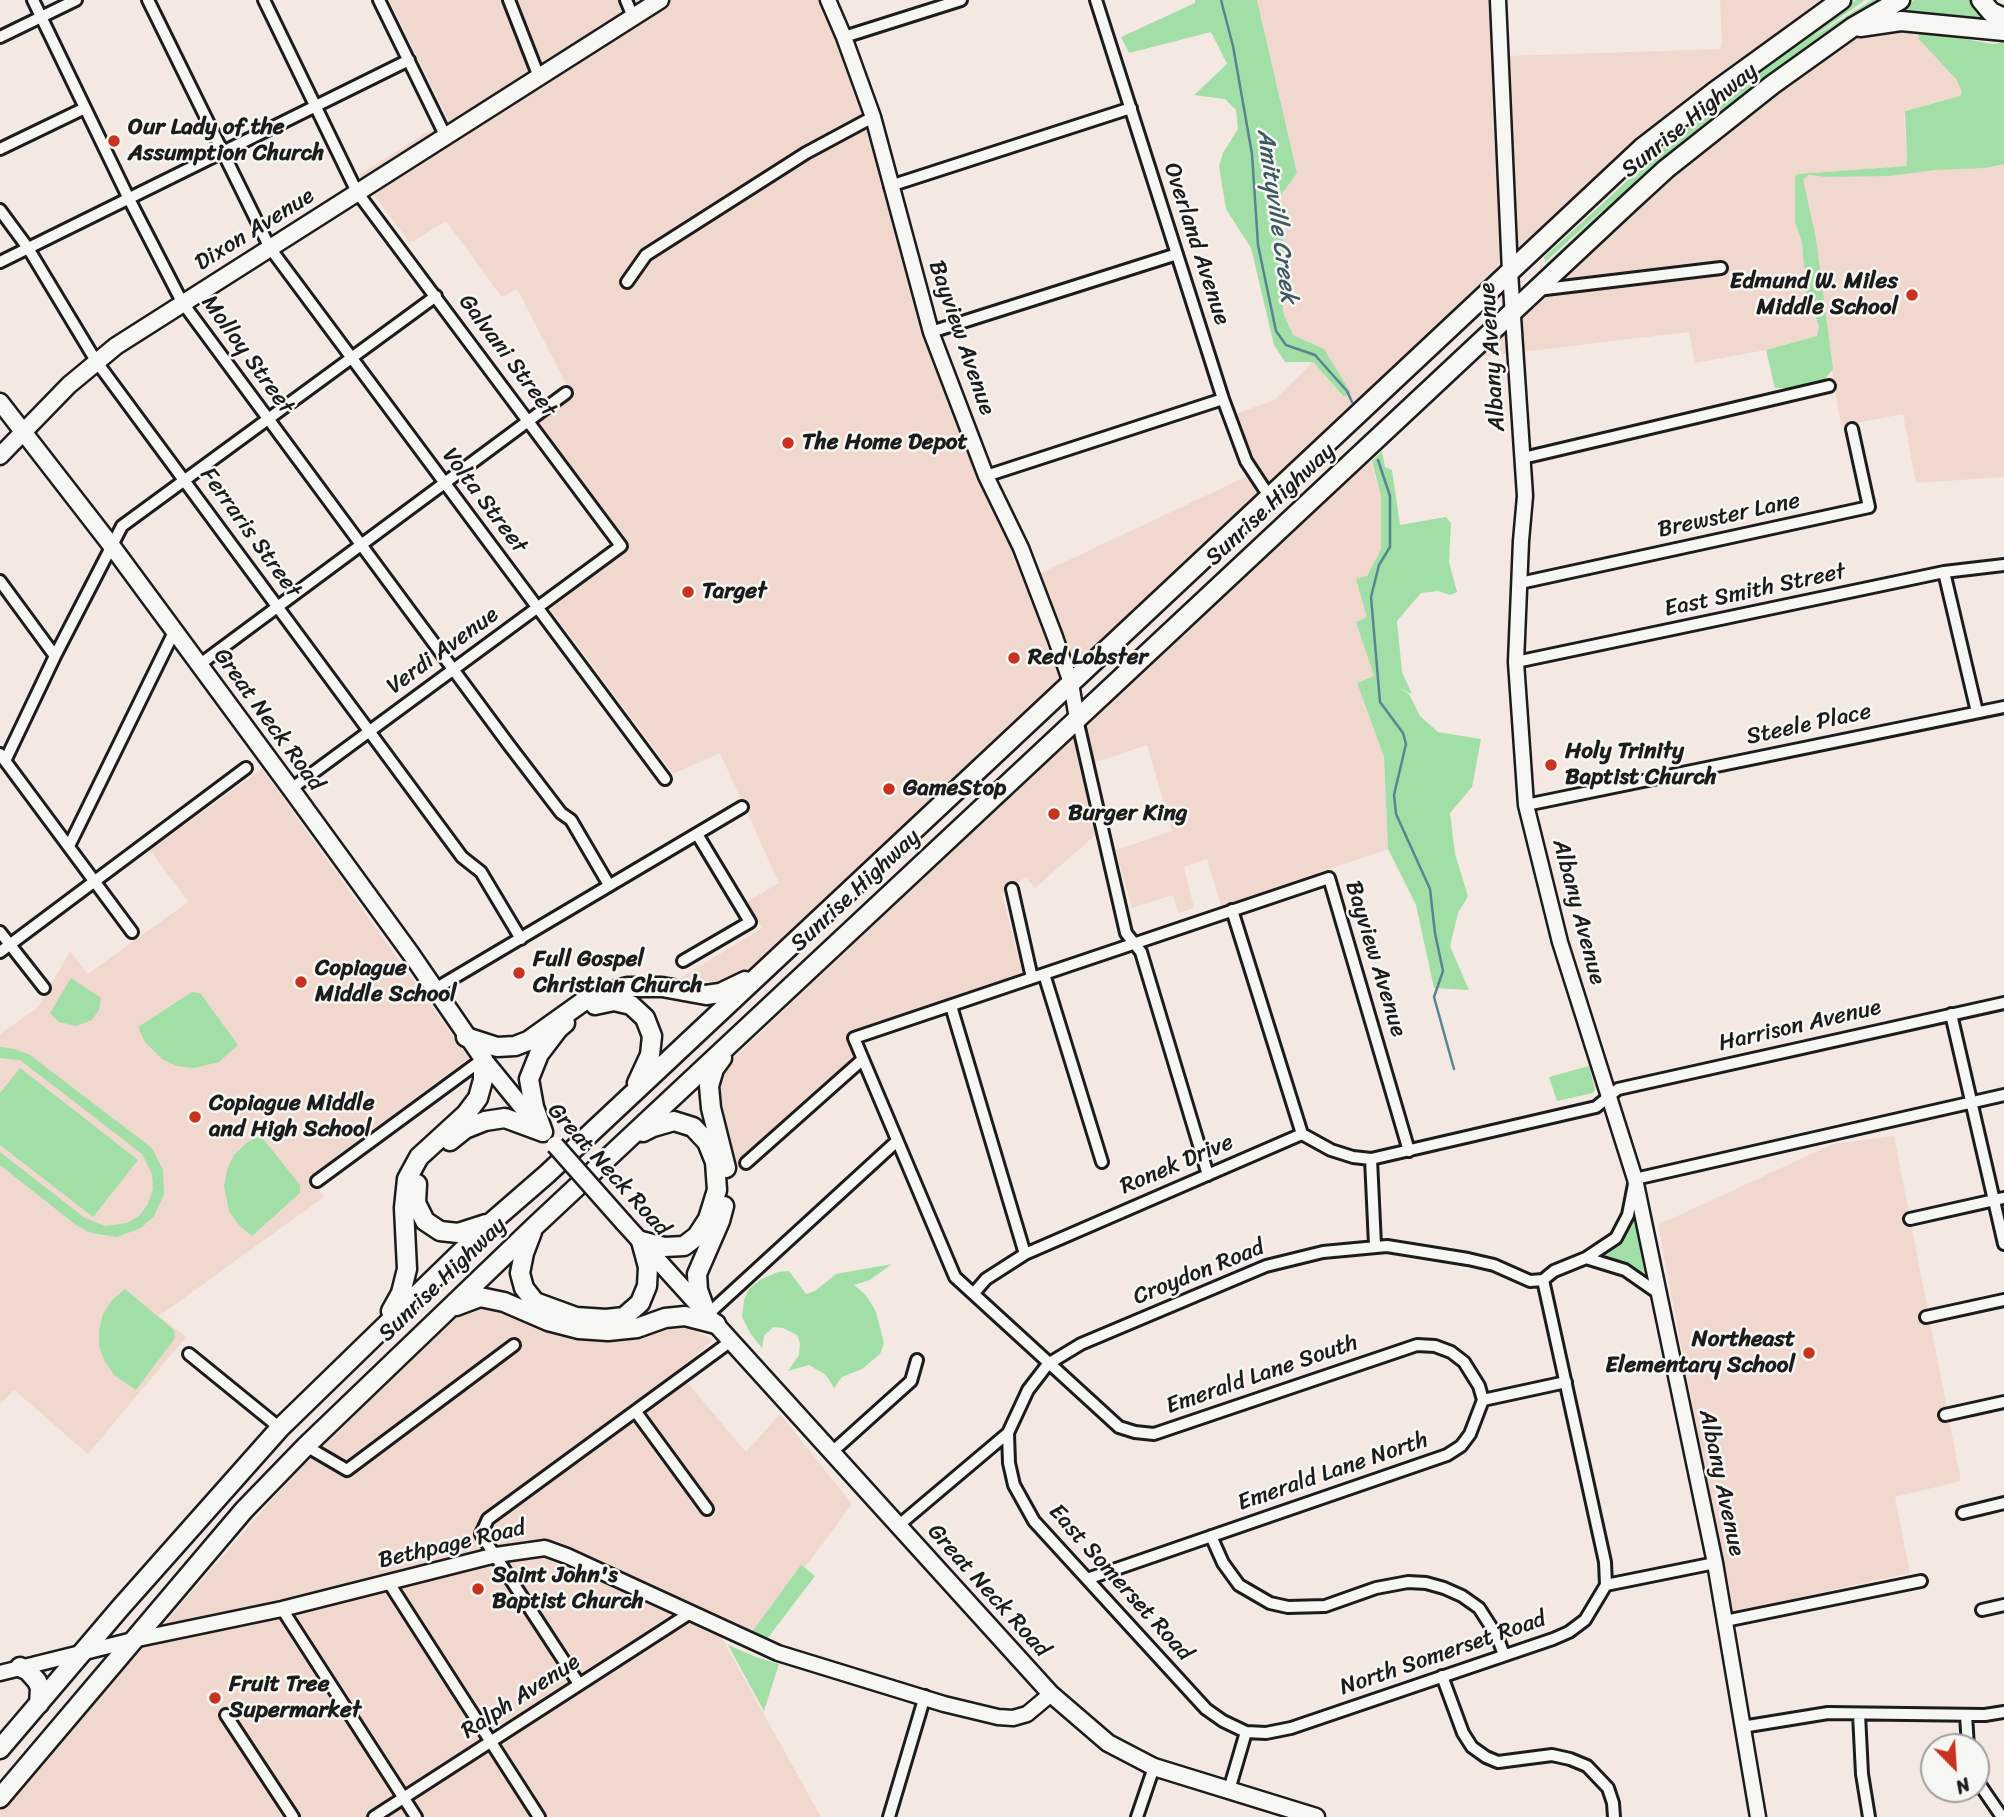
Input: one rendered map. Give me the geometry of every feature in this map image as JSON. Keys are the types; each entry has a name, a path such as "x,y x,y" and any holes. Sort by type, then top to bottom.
{"highway":[{"name":"Sunrise Highway","path":"0,1798 244,1510 306,1446 535,1226 1666,169 1762,93 1853,27 1899,0"},
{"path":"1981,0 1991,12 2004,18"},
{"name":"Sunrise Highway","path":"0,1749 280,1428 494,1220 761,974 1643,147 1835,3"},
{"path":"1853,27 1900,21 2004,31"},
{"path":"466,1037 497,1047 515,1046 528,1041 591,996 628,987 662,987 706,995 720,993 761,974"},
{"path":"550,1139 534,1107 529,1079 539,1054 558,1029 577,1013 614,1000 631,1005 645,1018 652,1036 647,1066 629,1096"},
{"path":"445,1314 458,1305 480,1297 504,1302 548,1321 579,1329 608,1331 637,1328 665,1318 711,1319 698,1290 697,1274 720,1221 727,1192 726,1162 711,1108 709,1086 714,1069 733,1042"},
{"path":"380,1330 401,1293 407,1269 404,1208 407,1179 419,1157 466,1114 478,1098 483,1080 482,1059"},
{"path":"494,1220 458,1233 440,1231 425,1221 415,1203 417,1182 427,1164 465,1129 485,1121 505,1118 550,1139"},
{"path":"535,1226 524,1253 520,1273 524,1288 535,1302 576,1317 606,1319 624,1317 640,1303 647,1286 648,1267 641,1241 664,1247 684,1245 697,1236 708,1219 717,1190 715,1162 707,1142 693,1127 674,1121 653,1127 629,1140"},
{"path":"20,1667 37,1681 40,1688 39,1704"}],"main road":[{"name":"Dixon Avenue","path":"0,456 96,361 182,302 660,0"},
{"name":"Great Neck Road","path":"0,402 111,545 435,989 482,1059 624,1223 1051,1694 1108,1743 1154,1767 1316,1817"}],"street":[{"name":"Molloy Street","path":"33,0 182,302 561,813 571,820 609,885"},
{"path":"0,37 76,0"},
{"name":"Volta Street","path":"148,0 270,248 665,779"},
{"name":"Galvani Street","path":"264,0 357,192 621,546"},
{"path":"379,0 445,135"},
{"path":"509,0 539,77"},
{"path":"626,0 633,17"},
{"name":"Bayview Avenue","path":"828,0 873,117 931,332 986,476 1021,548 1071,683 1077,719"},
{"path":"844,37 961,0"},
{"name":"Overland Avenue","path":"1096,0 1223,399 1246,461 1269,496"},
{"name":"Albany Avenue","path":"1498,0 1510,272 1525,496 1516,662 1525,805 1560,942 1635,1179 1715,1563 1758,1817"},
{"path":"0,262 409,60"},
{"path":"0,149 85,108"},
{"path":"890,186 1130,108"},
{"path":"627,282 646,255 806,153 873,117"},
{"name":"Ferraris Street","path":"0,210 29,248 96,361 462,857 481,872 521,939"},
{"path":"931,332 1177,254"},
{"path":"1537,290 1721,268"},
{"path":"132,932 3,757 122,526 436,296"},
{"path":"1523,458 1829,386"},
{"path":"198,665 566,393"},
{"path":"986,476 1223,399"},
{"name":"Brewster Lane","path":"1520,583 1869,508 1852,429"},
{"name":"Verdi Avenue","path":"290,789 621,546"},
{"name":"East Smith Street","path":"1516,662 1944,572 2004,565"},
{"path":"1944,572 1977,712"},
{"path":"0,581 55,656"},
{"path":"69,846 174,632"},
{"name":"Steele Place","path":"1525,805 2004,707"},
{"path":"1077,719 1126,933 1141,952 1208,1175"},
{"path":"5,948 246,768"},
{"path":"435,989 742,807"},
{"path":"683,961 750,922 697,834"},
{"name":"Bayview Avenue","path":"854,1038 1329,878 1409,1151"},
{"path":"1012,889 1032,978"},
{"path":"1232,910 1302,1134 1331,1150 1353,1157 1371,1158 1409,1151 1596,1107 1609,1097"},
{"path":"0,932 5,948 44,988"},
{"path":"1044,974 1102,1163"},
{"name":"Harrison Avenue","path":"1609,1097 1618,1089 2004,1003"},
{"path":"951,1006 1025,1254"},
{"path":"1951,1014 1999,1199 2004,1244"},
{"name":"Emerald Lane South","path":"854,1038 955,1277 1119,1427 1154,1434 1418,1345 1443,1349 1464,1362 1479,1387 1483,1400"},
{"path":"317,1181 482,1059"},
{"path":"746,1163 863,1059"},
{"path":"1715,1563 1606,1585 1605,1562 1543,1280 1554,1271 1586,1258 1616,1238 1628,1215 1635,1179 2004,1095"},
{"name":"Ronek Drive","path":"974,1293 986,1279 1025,1254 1302,1134"},
{"path":"711,1319 897,1141"},
{"path":"1371,1158 1375,1245"},
{"path":"1910,1219 1999,1199"},
{"name":"Croydon Road","path":"899,1525 1008,1433 1028,1390 1048,1364 1081,1344 1266,1266 1323,1252 1375,1245 1435,1252 1494,1265 1530,1280 1543,1280"},
{"path":"1586,1258 1625,1270 1658,1293"},
{"path":"1926,1317 2004,1300"},
{"path":"579,1684 481,1534 488,1519 731,1341"},
{"path":"306,1446 346,1470 514,1345"},
{"path":"189,1354 280,1428"},
{"path":"832,1451 911,1381 917,1360"},
{"path":"1483,1400 1566,1382"},
{"name":"Emerald Lane North","path":"1087,1579 1447,1455 1461,1447 1470,1434 1483,1400"},
{"path":"1945,1415 2004,1402"},
{"path":"636,1412 707,1509"},
{"name":"East Somerset Road","path":"1008,1433 1009,1463 1014,1485 1034,1521 1206,1709 1246,1732"},
{"path":"1963,1513 2004,1503"},
{"path":"1211,1536 1223,1563 1239,1585 1270,1603 1288,1607 1325,1606 1376,1588 1408,1582 1426,1583 1462,1596 1479,1608 1497,1636 1504,1655"},
{"name":"Bethpage Road","path":"0,1672 133,1640 282,1609 496,1555 545,1548 778,1653 971,1711 1013,1718 1027,1714 1051,1694"},
{"path":"1725,1621 1922,1581"},
{"path":"389,1583 539,1817"},
{"name":"North Somerset Road","path":"1246,1732 1266,1733 1291,1728 1569,1632 1585,1620 1606,1585"},
{"path":"1982,1610 2004,1605"},
{"path":"282,1609 416,1817"},
{"name":"Ralph Avenue","path":"374,1817 690,1613"},
{"path":"1442,1676 1463,1733 1472,1747 1498,1762 1552,1755 1587,1766 1608,1788 1614,1817"},
{"path":"889,1817 925,1696"},
{"path":"1742,1727 1828,1713 1966,1715 2004,1712"},
{"path":"1859,1714 1862,1774 1869,1817"},
{"path":"226,1715 293,1817"},
{"path":"1966,1715 1967,1733"},
{"path":"1230,1790 1246,1732"},
{"path":"1138,1817 1154,1767"},
{"path":"1990,1799 2002,1817"}],"shaded area":[{"path":"389,0 833,0 852,30 878,110 931,324 990,478 1039,574 1256,472 1233,415 1274,400 1313,362 1343,397 1324,349 1293,335 1283,312 1284,286 1291,266 1273,206 1297,173 1257,0 1506,0 1508,56 1720,49 1720,0 1825,0 1697,94 1572,205 734,983 679,979 762,928 746,902 779,883 720,753 673,774 550,609 629,549 537,424 573,397 517,289 502,297 446,221 410,243 359,175 448,119"},
{"path":"1886,26 1922,31 1956,79 1962,92 1961,96 1906,110 1906,166 1797,174 1795,177 1795,222 1802,243 1806,291 1819,326 1817,336 1766,350 1695,363 1689,332 1479,357 1691,159 1858,31"},
{"name":"Edmund W. Miles Middle School","path":"2004,161 2004,477 1916,483 1903,414 1841,426 1801,177"},
{"path":"1369,455 1381,496 1381,549 1367,576 1367,618 1356,622 1374,676 1357,684 1384,757 1388,849 1221,906 1207,859 1184,867 1194,908 1178,913 1173,895 1132,908 1116,850 1172,831 1147,745 1085,766 1099,832 1035,888 1026,877 1002,894 1023,975 850,1035 860,1059 736,1165 716,1075"},
{"name":"Copiague Middle and High School","path":"262,769 469,1058 310,1176 324,1197 159,1316 186,1337 88,1454 14,1390 0,1405 0,1034 38,1007 70,951 88,974 188,902 150,850"},
{"name":"Northeast Elementary School","path":"1894,1136 1961,1481 1895,1497 1910,1573 1732,1612 1658,1225 1833,1144"},
{"path":"482,1304 595,1340 687,1327 713,1340 681,1368 687,1382 746,1452 780,1414 852,1504 746,1647 720,1635 821,1817 0,1817 0,1812 297,1471 463,1311"}],"green space":[{"path":"1195,0 1257,0 1297,173 1273,206 1291,266 1284,286 1283,312 1293,335 1324,349 1351,393 1344,397 1313,362 1285,362 1274,345 1251,248 1226,209 1219,166 1223,153 1238,129 1236,110 1225,99 1194,95 1227,64 1211,32 1129,53 1121,37 1195,3"},
{"path":"1856,0 1865,0 1810,39 1872,0 1879,0 1716,117 1638,182 1546,267 1547,263 1617,197 1545,262 1544,257 1697,117 1747,77"},
{"path":"1914,0 1975,0 1991,22 1902,13 1908,10 1906,6"},
{"path":"1918,32 1992,44 2004,42 2004,164 1889,176 1809,175 1803,179 1816,239 1833,369 1824,380 1791,388 1775,388 1766,350 1817,336 1819,326 1806,291 1802,243 1795,222 1795,177 1797,174 1906,166 1905,111 1960,96 1962,92 1956,79 1919,39"},
{"path":"1382,451 1385,467 1392,470 1400,525 1446,517 1451,523 1449,562 1457,592 1450,595 1438,591 1421,593 1397,621 1402,672 1412,694 1399,688 1409,694 1420,716 1438,732 1481,739 1472,787 1450,813 1455,854 1468,896 1458,913 1450,946 1469,990 1434,988 1416,905 1388,849 1384,757 1357,683 1374,676 1356,622 1367,617 1356,579 1367,576 1381,549 1381,496 1372,461"},
{"path":"71,978 101,998 99,1010 92,1020 76,1026 59,1022 50,1013"},
{"path":"192,992 200,993 238,1045 219,1062 194,1068 177,1066 162,1059 145,1042 138,1027"},
{"path":"0,1047 30,1055 152,1148 163,1170 164,1194 154,1216 141,1228 117,1237 91,1233 76,1225 0,1165 0,1152 85,1218 105,1226 127,1223 139,1216 148,1204 153,1189 152,1174 142,1154 20,1060 0,1058"},
{"path":"1589,1066 1595,1089 1593,1093 1557,1101 1549,1077"},
{"path":"20,1068 138,1160 93,1217 0,1145 0,1093"},
{"path":"260,1135 300,1185 300,1193 252,1236 239,1225 229,1211 224,1186 234,1155"},
{"path":"1635,1214 1645,1276 1625,1263 1600,1256 1619,1242"},
{"path":"892,1264 870,1280 854,1285 866,1295 876,1312 884,1343 880,1354 862,1369 842,1377 834,1388 826,1375 809,1365 788,1371 799,1355 800,1343 797,1335 783,1328 773,1327 764,1336 762,1348 742,1317 744,1300 749,1289 760,1280 778,1272 789,1271 806,1294 815,1291 836,1274"},
{"path":"125,1289 174,1330 175,1338 136,1390 115,1376 105,1362 99,1346 103,1314 112,1300"},
{"path":"801,1565 815,1576 767,1639 752,1632"},
{"path":"728,1645 779,1664 764,1711"}],"waterway":[{"name":"Amityville Creek","path":"1221,0 1233,46 1252,154 1258,245 1276,331 1286,345 1315,355 1347,391 1352,402"},
{"name":"Amityville Creek","path":"1378,460 1390,496 1390,547 1379,565 1371,597 1380,702 1403,733 1406,744 1394,795 1396,814 1430,889 1443,971 1434,997 1454,1069"}],"place":[{"name":"Our Lady of the Assumption Church","path":"114,141"},
{"name":"Edmund W. Miles Middle School","path":"1912,295"},
{"name":"The Home Depot","path":"788,443"},
{"name":"Target","path":"688,592"},
{"name":"Red Lobster","path":"1014,658"},
{"name":"Holy Trinity Baptist Church","path":"1551,765"},
{"name":"GameStop","path":"889,789"},
{"name":"Burger King","path":"1054,814"},
{"name":"Full Gospel Christian Church","path":"519,973"},
{"name":"Copiague Middle School","path":"301,982"},
{"name":"Copiague Middle and High School","path":"195,1117"},
{"name":"Northeast Elementary School","path":"1809,1353"},
{"name":"Saint John's Baptist Church","path":"478,1589"},
{"name":"Fruit Tree Supermarket","path":"215,1698"}]}
